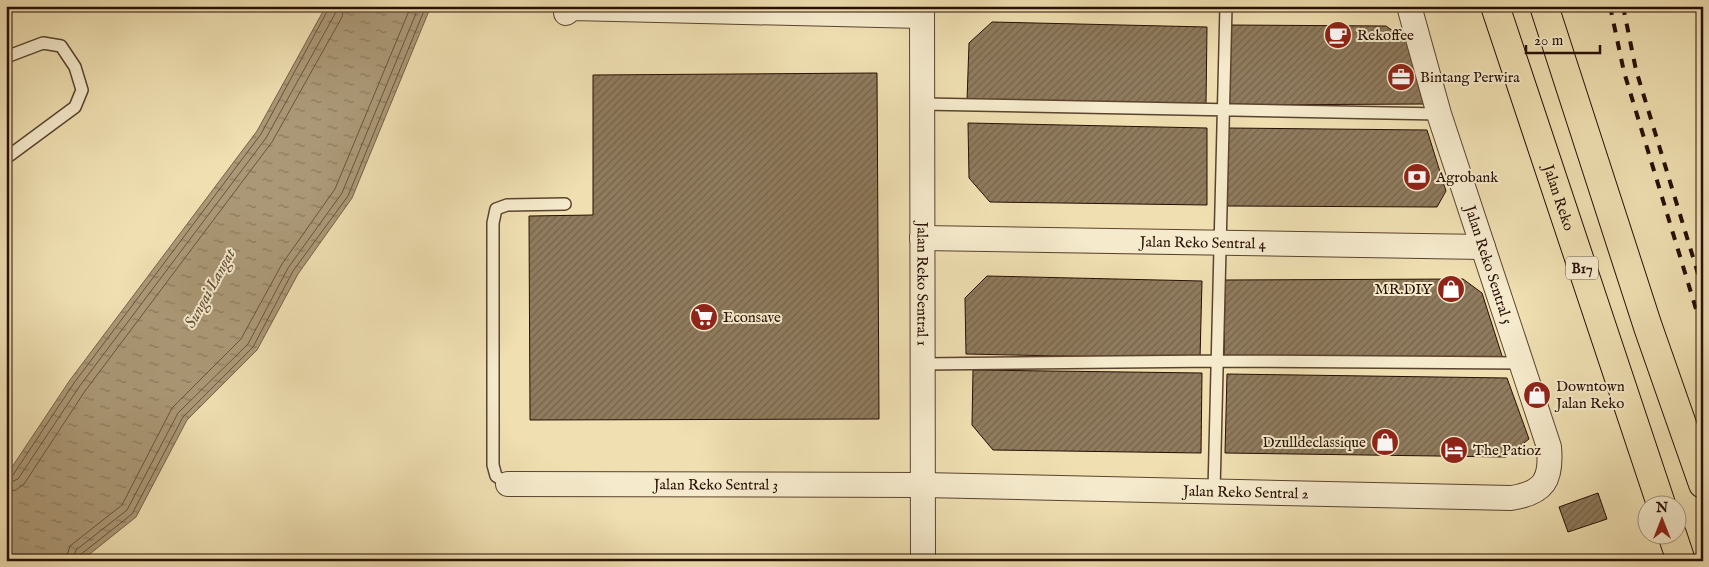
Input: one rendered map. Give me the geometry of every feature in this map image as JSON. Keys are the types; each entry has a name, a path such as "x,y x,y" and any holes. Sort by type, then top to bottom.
{"main road":[{"path":"1475,6 1486,15 1506,41"},
{"name":"Jalan Reko","path":"1495,6 1656,494"},
{"path":"1535,6 1566,74"},
{"path":"1544,6 1648,327 1703,484"},
{"path":"1659,544 1660,561"},
{"path":"1675,544 1681,561"}],"street":[{"name":"Jalan Reko Sentral 5","path":"1409,6 1439,114 1548,447 1550,466"},
{"path":"566,13 572,8 922,11"},
{"name":"Jalan Reko Sentral 1","path":"922,11 923,561"},
{"name":"Jalan Reko Sentral 4","path":"922,238 1483,247"},
{"name":"Jalan Reko Sentral 2","path":"923,485 1511,498 1530,495 1544,484 1550,466"},
{"name":"Jalan Reko Sentral 3","path":"508,484 923,485"}],"lane":[{"path":"1214,491 1226,6"},
{"path":"6,57 43,43 61,46 75,67 82,90 75,107 6,158"},
{"path":"922,104 1439,114"},
{"path":"508,484 496,476 493,465 493,223 496,209 507,204 565,204"},
{"path":"922,364 1218,361 1521,363"}],"water":[{"name":"Sungai Langat","path":"326,6 431,6 352,198 298,274 257,350 187,420 136,517 81,561 6,561 6,476 70,380 257,131"}],"building":[{"path":"992,22 1207,27 1206,105 967,101 969,43"},
{"path":"1229,25 1386,26 1408,42 1425,104 1228,105"},
{"name":"Econsave","path":"877,73 879,419 530,420 529,216 593,215 593,75"},
{"path":"968,123 1207,128 1207,205 990,202 969,178"},
{"path":"1228,128 1427,130 1446,191 1437,207 1227,206"},
{"path":"987,276 1202,281 1200,359 966,354 965,298"},
{"path":"1463,279 1482,293 1503,359 1224,359 1225,280"},
{"path":"973,370 1202,373 1201,453 993,450 972,425"},
{"path":"1227,374 1507,378 1529,439 1506,457 1225,453"},
{"path":"1598,493 1607,519 1568,532 1559,507"}],"railway":[{"path":"1610,6 1624,72 1703,332"},
{"path":"1623,6 1636,70 1703,290"}],"place":[{"name":"Rekoffee","path":"1338,35"},
{"name":"Bintang Perwira","path":"1401,77"},
{"name":"Agrobank","path":"1417,177"},
{"name":"MR.DIY","path":"1451,289"},
{"name":"Econsave","path":"704,317"},
{"name":"Downtown Jalan Reko","path":"1537,395"},
{"name":"Dzulldeclassique","path":"1385,442"},
{"name":"The Patioz","path":"1454,450"}]}
